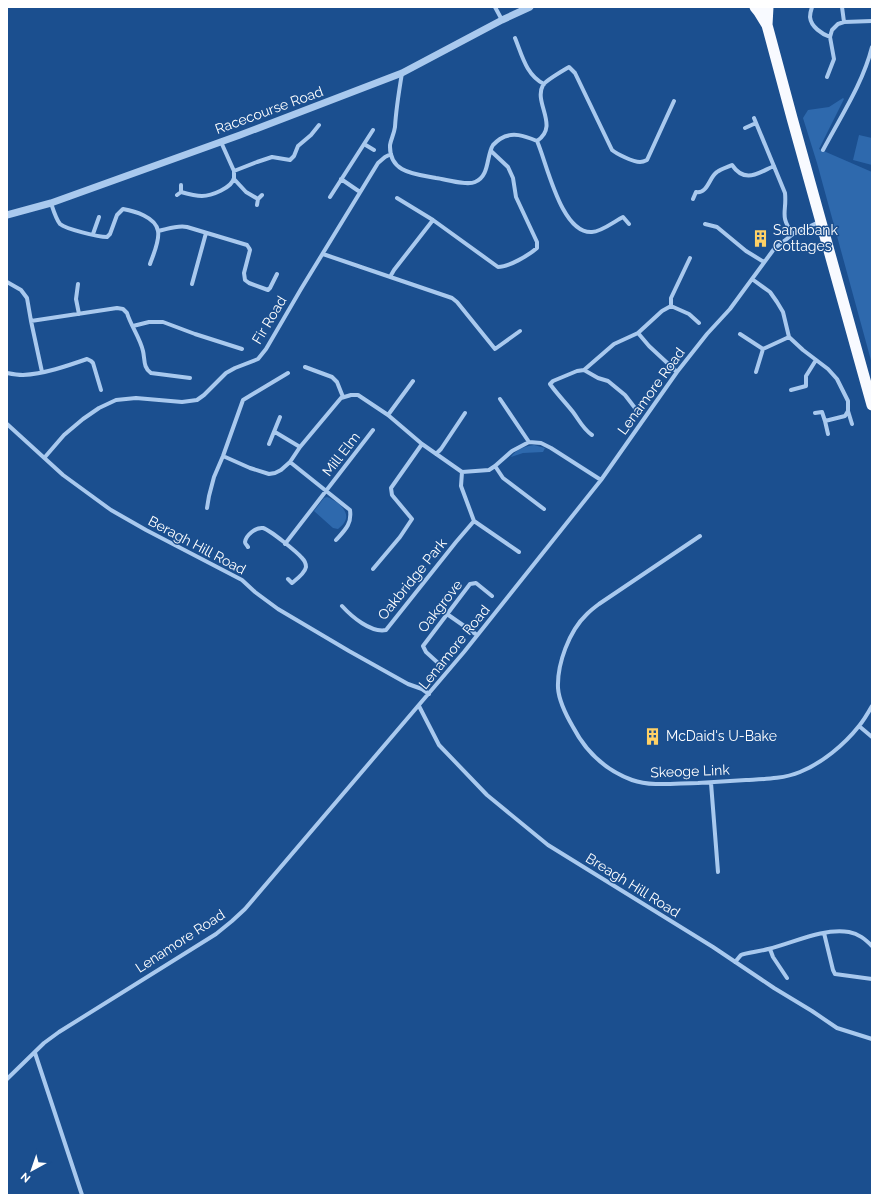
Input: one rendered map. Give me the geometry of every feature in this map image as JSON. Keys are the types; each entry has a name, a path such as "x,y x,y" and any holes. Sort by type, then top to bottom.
{"highway":[{"path":"755,7 767,25 872,405"},
{"path":"767,25 768,7"}],"street":[{"path":"495,7 502,20"},
{"name":"Racecourse Road","path":"7,215 51,203 221,142 402,73 502,20 530,7"},
{"path":"812,7 810,18 815,27 823,34 830,37"},
{"path":"842,7 844,22"},
{"path":"827,77 834,59 830,37 832,30 838,24 844,22 872,20"},
{"path":"516,38 529,72 538,81 544,84"},
{"path":"823,150 870,62 872,46"},
{"path":"537,141 545,133 547,127 541,90 544,84 569,67 575,73 612,150 641,162 647,160 674,101"},
{"path":"402,73 394,129 391,139 391,154 398,167 406,172 464,183 475,183 481,178 487,167 493,145 504,136 515,134 525,136 537,141 563,210 577,227 592,233 599,231 623,217 629,224"},
{"path":"754,118 785,193 786,201 784,216 793,234"},
{"path":"745,128 756,123"},
{"path":"234,172 272,157 290,160 294,156 298,146 310,136 319,125"},
{"path":"330,197 373,130"},
{"path":"221,142 234,172 234,179 246,192 258,199"},
{"path":"364,144 374,150"},
{"path":"397,198 433,220 498,267 504,267 532,253 537,248 537,242 516,197 513,178 508,167 491,151"},
{"name":"Fir Road","path":"45,457 64,435 83,419 99,408 116,400 136,398 182,402 197,400 226,374 235,368 258,359 266,349 378,163 391,154"},
{"path":"694,199 696,192 699,193 704,191 716,172 732,165 740,174 749,177 774,166"},
{"path":"181,192 204,196 220,191 234,179"},
{"path":"341,179 360,192"},
{"path":"181,185 181,192"},
{"path":"177,195 181,192"},
{"path":"257,205 258,199 262,195"},
{"path":"51,203 60,224 67,228 107,237 110,234 117,215 122,209 142,214 156,225 158,232 157,242 150,264"},
{"path":"93,234 99,217"},
{"path":"390,278 394,270 433,220"},
{"name":"Lenamore Road","path":"7,1079 53,1036 92,1010 216,934 245,909 419,706 477,635 601,480 677,372 707,334 730,310 774,249 793,234 822,221"},
{"path":"705,224 717,227 746,251 764,262"},
{"path":"158,232 182,226 247,245 249,248 249,256 244,273 245,280 268,290 277,274"},
{"path":"192,284 206,233"},
{"path":"322,254 452,298 457,302 495,349 520,331"},
{"path":"671,306 671,298 690,258"},
{"path":"752,280 770,292 777,302 783,312 789,337 828,369 837,379 848,401 848,411 852,424"},
{"path":"7,282 21,290 27,298 42,372"},
{"path":"78,284 76,300 79,314"},
{"path":"671,306 689,314 699,323"},
{"path":"592,434 586,431 573,412 555,392 550,384 553,381 577,371 584,370 614,344 638,333 662,311 671,306"},
{"path":"31,321 117,308 123,309 127,313 143,349 146,368 148,371 151,373 190,378"},
{"path":"133,326 149,322 163,322 242,349"},
{"path":"638,333 649,346 677,372"},
{"path":"740,334 763,349"},
{"path":"756,372 763,349 789,337"},
{"path":"7,373 23,375 42,372 62,368 86,359 91,361 93,364 101,390"},
{"path":"791,390 806,386 806,376 816,360"},
{"path":"305,367 332,377 337,382 343,397"},
{"path":"584,370 598,378 608,381 625,395 635,408"},
{"path":"207,508 214,477 243,400 288,373"},
{"path":"388,415 412,381"},
{"path":"223,456 250,468 269,474 275,473 290,462 300,447 343,397 358,395 388,415 422,444 462,472 489,470 512,451 529,442 541,443 551,448 601,480"},
{"path":"500,399 529,442"},
{"path":"824,421 845,416 848,411"},
{"path":"815,413 822,412 828,434"},
{"path":"436,454 465,413"},
{"path":"270,444 280,417"},
{"name":"Beragh Hill Road","path":"7,424 64,475 118,514 242,580 254,592 278,609 408,684 422,689 429,694"},
{"name":"Mill Elm","path":"286,544 373,430"},
{"path":"275,432 300,447"},
{"path":"373,569 400,537 412,519 392,495 390,488 422,444"},
{"name":"Mill Elm","path":"290,462 350,510 351,518 348,526 336,540"},
{"path":"495,466 503,478 544,509"},
{"path":"462,472 461,486 474,521 519,552"},
{"name":"Oakbridge Park","path":"342,606 351,616 377,631 386,630 474,521"},
{"path":"248,547 245,541 256,529 261,528 267,530 286,544 304,560 306,565 304,572 297,579 292,582 288,579"},
{"name":"Skeoge Link","path":"700,536 599,604 586,615 576,627 567,646 560,665 558,688 564,710 586,749 595,758 614,772 644,784 771,779 799,772 820,761 837,748 859,726 872,706"},
{"name":"Oakgrove","path":"437,662 426,652 423,646 470,584 476,583 492,596"},
{"path":"446,614 477,635"},
{"name":"Breagh Hill Road","path":"419,706 439,745 487,794 548,845 713,948 837,1028 872,1039"},
{"path":"859,726 872,737"},
{"path":"711,782 718,872"},
{"path":"735,962 741,955 770,949 824,933 854,933 865,939 872,946"},
{"path":"824,933 835,974 872,979"},
{"path":"770,949 773,958 786,978"},
{"path":"35,1053 82,1195"}],"shaded area":[{"path":"843,98 844,99 819,149 872,172 872,364 817,163 803,118 808,110 829,107"},
{"path":"859,135 872,138 872,165 853,160"},
{"path":"534,445 545,448 543,452 523,453 511,457 521,448"},
{"path":"327,497 338,503 346,513 346,519 342,526 338,529 333,528 314,511 324,498"}],"place":[{"name":"Sandbank Cottages","path":"760,238"},
{"name":"McDaid's U-Bake","path":"653,736"}]}
